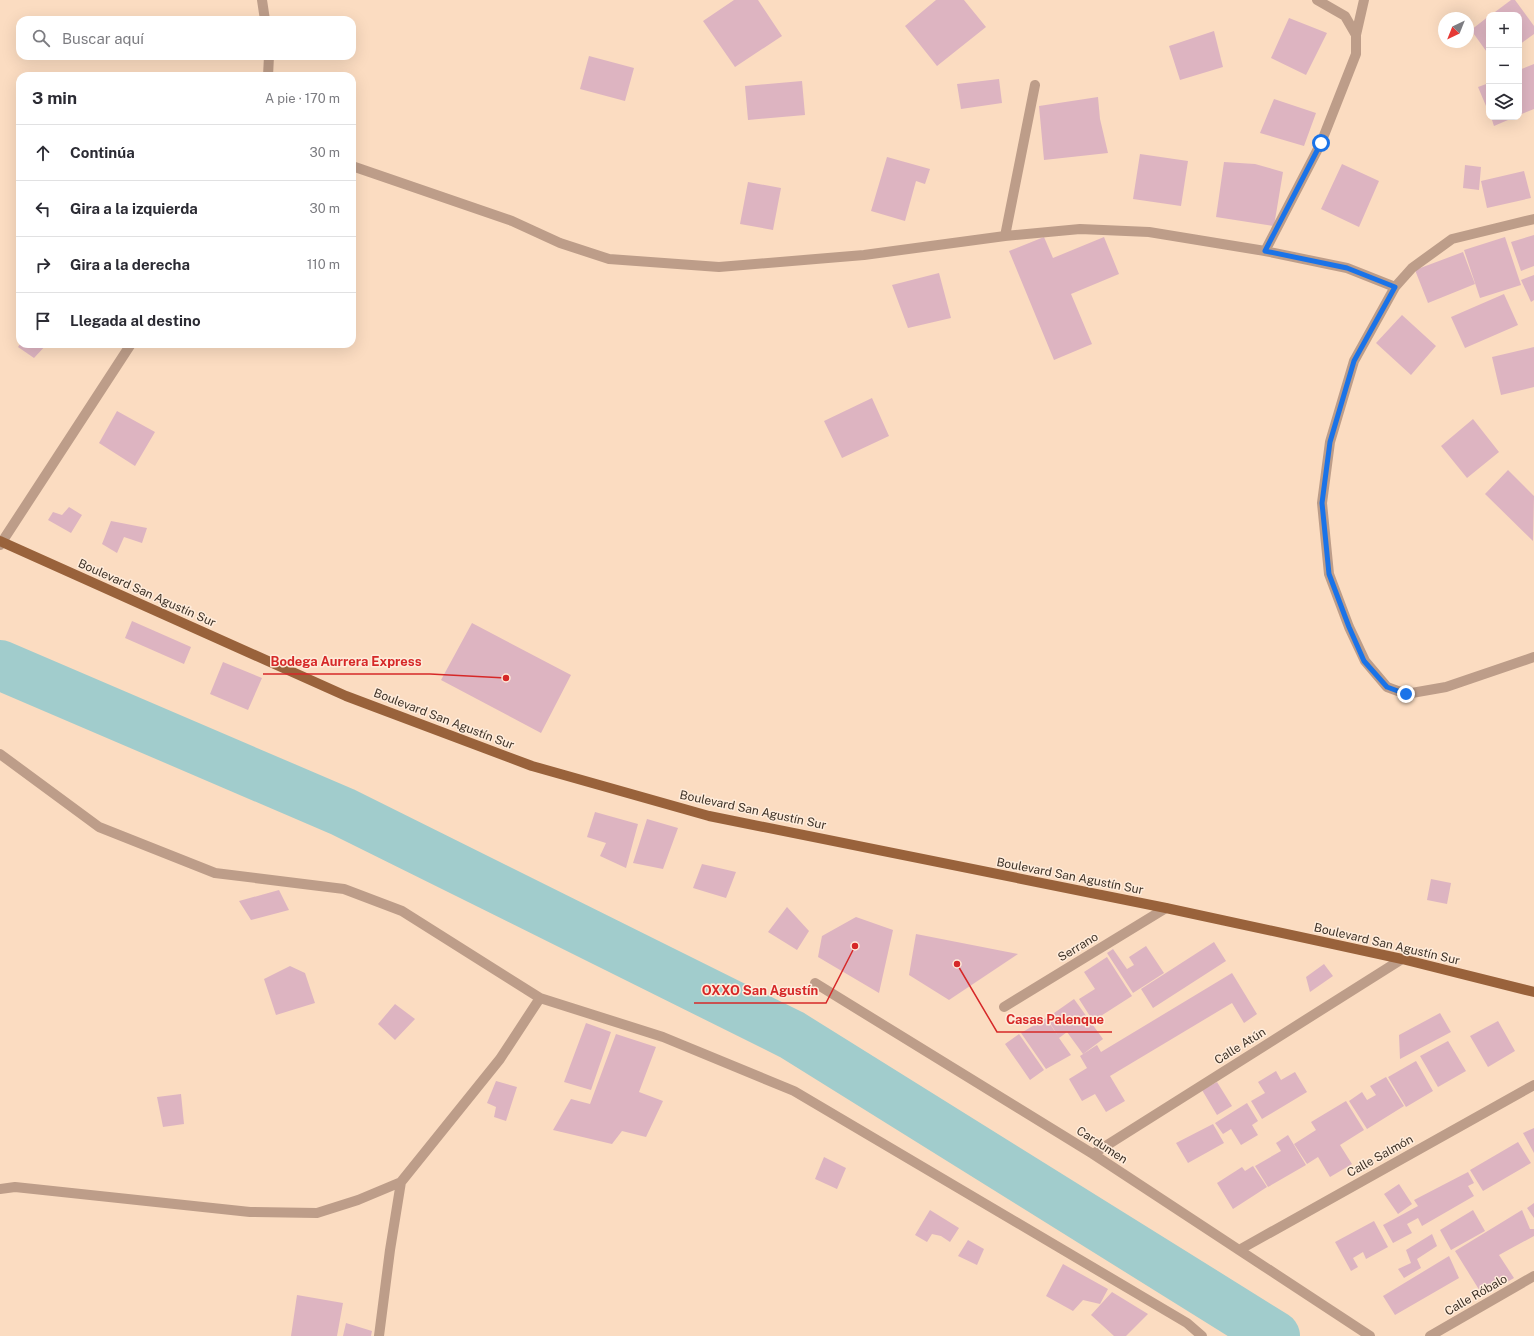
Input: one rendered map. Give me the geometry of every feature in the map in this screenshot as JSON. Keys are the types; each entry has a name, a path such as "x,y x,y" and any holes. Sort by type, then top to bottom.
{"main road":[{"name":"Boulevard San Agustín Sur","path":"0,543 346,696 532,766 709,816 1166,908 1402,959 1534,992"}],"street":[{"path":"262,0 264,16"},
{"path":"1317,0 1345,16 1356,35"},
{"path":"1265,251 1321,143 1356,54 1356,35 1364,0"},
{"path":"268,72 269,60"},
{"path":"1005,236 1035,85"},
{"path":"356,167 512,221 560,243 609,259 719,268 864,256 1005,236 1080,229 1149,232 1265,251 1347,268 1395,287"},
{"path":"1534,219 1452,239 1412,268 1395,287 1354,361 1330,442 1322,503 1329,574 1349,627 1364,661 1387,687 1406,694 1446,687 1534,657"},
{"path":"0,543 128,348"},
{"path":"0,754 99,827 215,873 344,889 402,911 540,998 663,1037 794,1092 1187,1323 1202,1336"},
{"name":"Serrano","path":"1004,1007 1166,908"},
{"name":"Calle Atún","path":"1092,1154 1402,959"},
{"name":"Cardumen","path":"816,983 1092,1154 1370,1336"},
{"path":"0,1190 15,1187 250,1212 317,1213 358,1200 401,1182 500,1059 540,998"},
{"name":"Calle Salmón","path":"1239,1250 1534,1085"},
{"path":"379,1336 390,1250 401,1182"},
{"name":"Calle Róbalo","path":"1430,1336 1534,1276"}],"building":[{"path":"734,0 758,0 782,36 735,67 703,21"},
{"path":"936,0 964,0 986,27 937,66 905,26"},
{"path":"1511,0 1515,0 1534,26 1534,34 1522,43 1522,12 1495,12"},
{"path":"1289,18 1327,33 1306,75 1271,58"},
{"path":"1486,18 1486,51 1474,34 1474,28"},
{"path":"1214,31 1223,67 1180,80 1169,46"},
{"path":"589,56 634,68 625,101 580,89"},
{"path":"1534,64 1534,109 1522,114 1522,84 1522,69"},
{"path":"999,79 1002,103 961,109 957,84"},
{"path":"802,81 805,115 748,120 745,86"},
{"path":"1486,84 1486,106 1478,87"},
{"path":"1098,97 1100,119 1108,153 1044,160 1039,106"},
{"path":"1274,99 1316,113 1304,146 1260,133"},
{"path":"1492,120 1508,120 1494,126"},
{"path":"1140,154 1188,161 1181,206 1133,199"},
{"path":"887,157 930,169 925,184 916,181 905,221 871,211"},
{"path":"1224,162 1255,164 1283,172 1274,226 1216,217"},
{"path":"1342,164 1379,181 1359,227 1321,209"},
{"path":"1465,165 1481,167 1479,190 1463,188"},
{"path":"1524,171 1531,198 1487,208 1481,181"},
{"path":"748,182 781,188 773,230 740,224"},
{"path":"1534,235 1534,266 1521,271 1511,242"},
{"path":"1044,237 1053,258 1104,237 1119,274 1071,294 1092,344 1054,360 1009,251"},
{"path":"1505,237 1521,285 1480,298 1464,250"},
{"path":"1463,252 1475,284 1428,303 1415,270"},
{"path":"939,273 951,318 908,328 892,285"},
{"path":"1534,275 1534,300 1531,302 1521,280"},
{"path":"1504,294 1518,325 1465,348 1451,317"},
{"path":"1402,315 1436,346 1411,375 1376,343"},
{"path":"1534,347 1534,387 1501,395 1492,357"},
{"path":"19,348 43,348 34,358"},
{"path":"872,398 889,436 842,458 824,421"},
{"path":"117,411 155,432 135,466 99,443"},
{"path":"1473,419 1499,452 1467,478 1441,446"},
{"path":"1508,470 1534,496 1533,541 1485,494"},
{"path":"69,507 82,515 71,533 48,520 53,512 62,515"},
{"path":"111,521 147,528 142,543 124,537 117,553 102,544"},
{"path":"132,621 191,647 184,664 125,638"},
{"path":"472,623 571,675 541,733 441,680"},
{"path":"223,662 262,678 248,710 210,694"},
{"path":"595,812 638,824 626,868 600,856 606,843 587,837"},
{"path":"647,819 678,828 663,869 633,863"},
{"path":"702,864 736,872 726,898 693,888"},
{"path":"1431,879 1451,883 1447,904 1427,900"},
{"path":"279,890 289,910 251,920 239,901"},
{"path":"787,907 809,931 797,950 768,932"},
{"path":"856,917 893,930 879,993 818,957 822,936"},
{"path":"916,934 1018,954 949,1000 909,975"},
{"path":"1214,942 1226,961 1153,1008 1141,989"},
{"path":"1146,946 1164,973 1133,993 1107,953 1113,949 1127,969 1134,965 1129,957"},
{"path":"1107,957 1132,996 1093,1021 1079,999 1095,989 1084,972"},
{"path":"1324,964 1333,976 1310,992 1306,977"},
{"path":"290,966 305,973 315,1003 276,1015 264,979"},
{"path":"1232,973 1257,1014 1244,1023 1232,1003 1110,1076 1125,1101 1106,1112 1095,1094 1082,1101 1069,1079 1087,1068 1080,1056 1097,1045 1101,1052"},
{"path":"1074,999 1103,1039 1083,1054 1067,1032 1059,1038 1071,1055 1046,1069 1021,1033 1046,1018 1058,1036 1047,1018"},
{"path":"395,1004 415,1019 395,1040 378,1024"},
{"path":"1440,1013 1451,1032 1400,1059 1399,1035"},
{"path":"1498,1021 1515,1051 1488,1067 1470,1036"},
{"path":"586,1023 611,1032 591,1090 564,1082"},
{"path":"616,1034 656,1047 639,1092 663,1101 646,1137 622,1131 612,1144 553,1130 571,1099 590,1104"},
{"path":"1019,1034 1044,1070 1030,1080 1005,1044"},
{"path":"1448,1041 1466,1071 1438,1087 1420,1056"},
{"path":"1416,1061 1433,1091 1406,1107 1388,1077"},
{"path":"1276,1071 1281,1080 1295,1072 1307,1092 1262,1119 1251,1101 1265,1093 1258,1082"},
{"path":"1386,1077 1404,1106 1367,1129 1349,1101 1362,1092 1367,1100 1376,1095 1370,1086"},
{"path":"496,1081 517,1087 506,1121 494,1117 496,1107 487,1103"},
{"path":"1217,1082 1232,1106 1217,1115 1202,1090"},
{"path":"181,1094 184,1124 163,1127 157,1097"},
{"path":"1346,1101 1364,1130 1340,1145 1352,1164 1330,1177 1318,1157 1307,1164 1294,1144 1316,1130 1311,1122"},
{"path":"1247,1103 1258,1121 1252,1125 1258,1135 1241,1145 1231,1129 1223,1134 1215,1123"},
{"path":"1213,1124 1224,1143 1188,1163 1176,1143"},
{"path":"1534,1128 1534,1153 1523,1133"},
{"path":"1288,1135 1306,1165 1268,1187 1255,1166 1281,1151 1276,1143"},
{"path":"1518,1142 1531,1163 1483,1191 1470,1170"},
{"path":"824,1157 846,1168 837,1189 815,1179"},
{"path":"1253,1166 1267,1187 1233,1209 1217,1183 1242,1167 1245,1171"},
{"path":"1468,1172 1474,1183 1468,1186 1474,1196 1422,1226 1418,1218 1407,1224 1412,1233 1393,1243 1383,1225 1418,1206 1414,1200"},
{"path":"1399,1184 1412,1204 1398,1214 1384,1194"},
{"path":"1534,1203 1534,1218 1527,1208"},
{"path":"930,1210 959,1228 950,1242 941,1236 932,1234 927,1242 915,1235"},
{"path":"1473,1210 1485,1231 1451,1250 1440,1230"},
{"path":"1522,1210 1530,1229 1534,1229 1534,1236 1499,1255 1514,1278 1483,1296 1455,1251"},
{"path":"1374,1221 1388,1247 1366,1259 1363,1252 1353,1258 1358,1267 1351,1271 1335,1242"},
{"path":"1432,1234 1437,1246 1417,1259 1421,1268 1404,1278 1398,1269 1411,1263 1406,1250"},
{"path":"968,1240 984,1249 977,1265 958,1256"},
{"path":"1449,1256 1459,1278 1395,1315 1383,1296"},
{"path":"1063,1264 1108,1289 1100,1304 1083,1300 1073,1311 1046,1296"},
{"path":"1112,1292 1148,1314 1126,1336 1114,1336 1091,1315"},
{"path":"297,1295 343,1303 337,1336 291,1336"},
{"path":"346,1323 372,1331 371,1336 343,1336"}],"waterway":[{"path":"0,665 343,812 792,1035 1275,1336"}],"place":[{"name":"Bodega Aurrera Express","path":"506,678"},
{"name":"OXXO San Agustín","path":"855,946"},
{"name":"Casas Palenque","path":"957,964"}],"route":[{"path":"1321,143 1265,251 1347,268 1395,287 1354,361 1330,442 1322,503 1329,574 1349,627 1364,661 1387,687 1406,694"}]}
